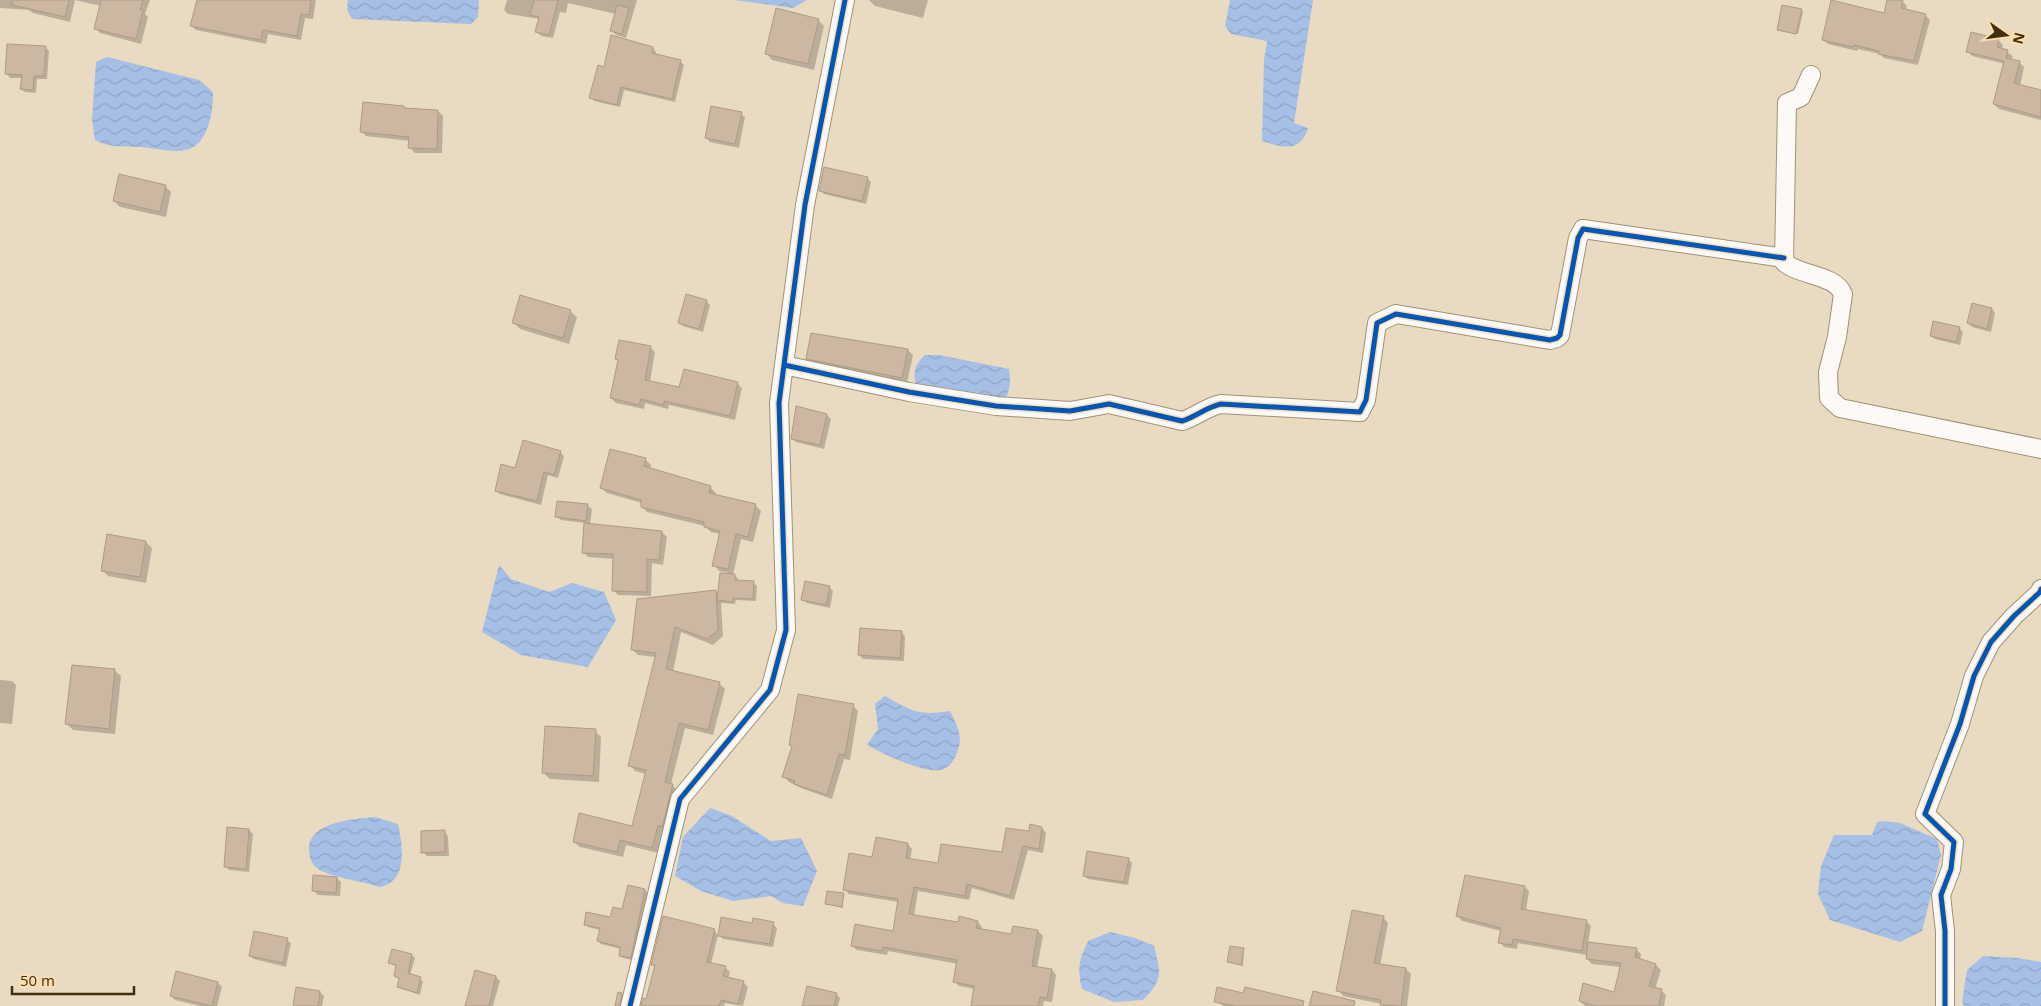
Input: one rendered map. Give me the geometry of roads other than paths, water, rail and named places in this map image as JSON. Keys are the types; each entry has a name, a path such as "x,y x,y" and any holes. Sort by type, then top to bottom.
{"street":[{"path":"630,1006 680,799 770,690 786,630 779,403 805,205 845,0"},
{"path":"1811,75 1801,97 1786,103 1784,262 1791,269 1834,283 1843,294 1837,337 1828,372 1829,398 1840,408 2041,449"},
{"path":"784,365 909,392 996,406 1070,411 1109,404 1182,421 1190,419 1209,406 1221,404 1360,412 1366,400 1377,323 1388,316 1396,314 1486,331 1550,340 1557,338 1560,335 1578,238 1583,229 1784,258"},
{"path":"1945,1006 1945,931 1941,895 1951,869 1954,842 1925,814 1960,724 1974,676 1991,642 2041,589"}],"water":[{"path":"348,0 479,0 478,17 471,24 352,19 347,10"},
{"path":"734,0 807,0 793,8"},
{"path":"1230,0 1313,0 1294,123 1308,128 1305,136 1295,145 1283,146 1262,141 1264,60 1267,41 1231,34 1225,26"},
{"path":"107,57 199,80 213,92 208,126 197,145 181,151 172,151 111,145 95,140 92,119 96,62"},
{"path":"925,355 939,355 1009,369 1009,387 1003,403 916,387 915,369"},
{"path":"499,565 511,579 549,592 572,583 604,592 616,620 588,667 521,655 482,632"},
{"path":"885,696 916,711 930,713 950,711 958,727 960,743 955,758 950,765 940,770 913,766 867,745 878,729 875,704"},
{"path":"710,808 732,816 771,841 801,838 817,871 803,906 783,903 771,896 733,901 701,891 675,876 683,837"},
{"path":"375,817 398,824 402,853 399,871 395,879 379,887 322,871 313,864 309,851 310,841 316,833 324,828 345,821"},
{"path":"1877,822 1900,823 1937,839 1941,855 1922,931 1900,942 1830,920 1818,894 1821,866 1834,835 1872,835"},
{"path":"1110,932 1135,938 1154,946 1159,976 1150,993 1143,1000 1114,1002 1082,989 1080,964 1088,941"},
{"path":"1983,956 2018,958 2041,962 2041,1006 1964,1006 1962,1002 1967,970"}]}
